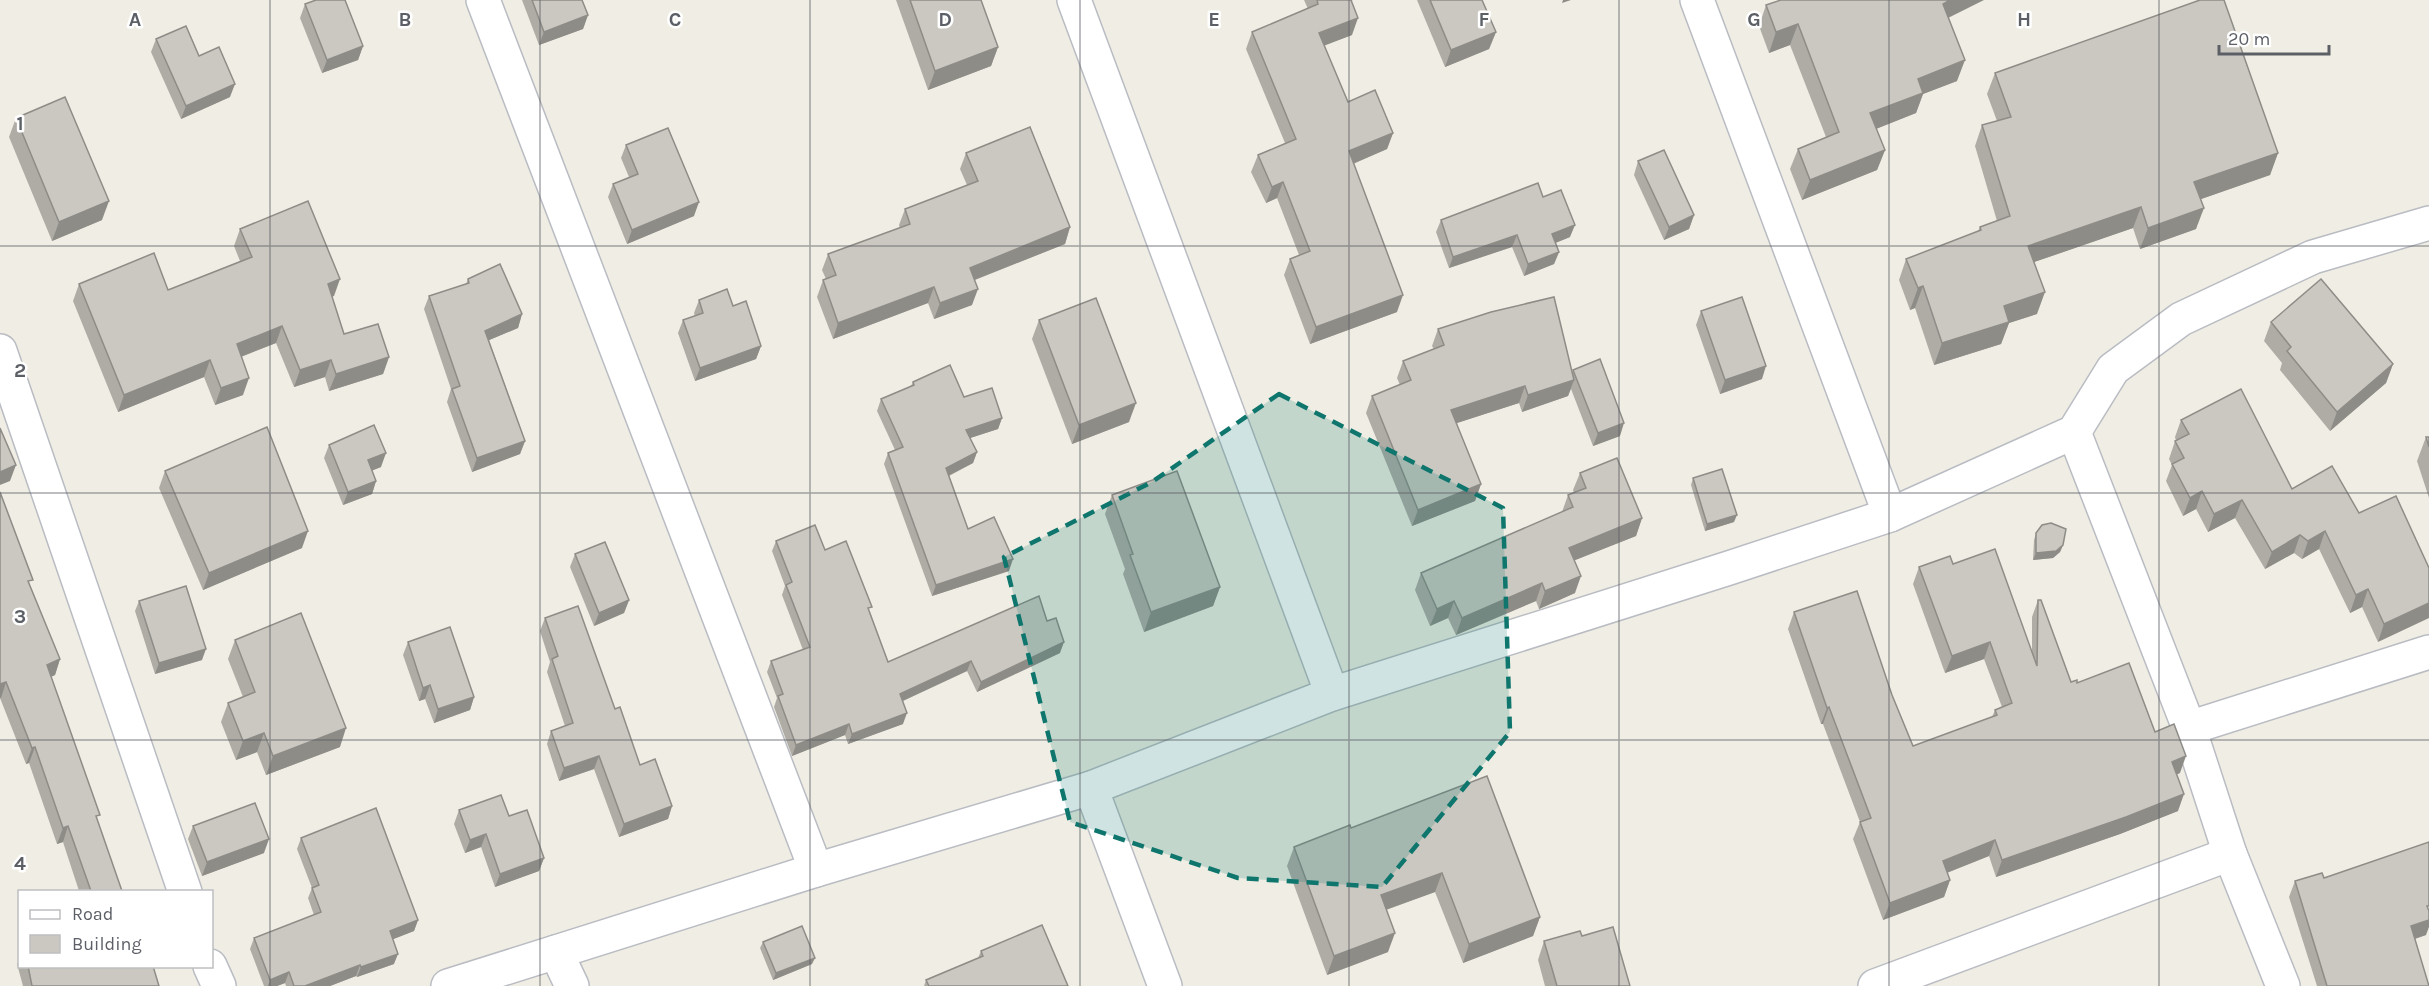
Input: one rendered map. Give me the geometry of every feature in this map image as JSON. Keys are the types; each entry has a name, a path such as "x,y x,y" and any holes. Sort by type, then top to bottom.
{"street":[{"path":"483,0 816,870"},
{"path":"1074,0 1332,694"},
{"path":"1697,0 1890,515"},
{"path":"448,986 816,870 1091,788 1332,694 1890,515 2074,432 2113,369 2181,319 2313,257 2429,223"},
{"path":"0,351 185,890"},
{"path":"2074,432 2189,728 2230,854 2283,986"},
{"path":"2189,728 2429,652"},
{"path":"1091,788 1165,986"},
{"path":"1875,986 2230,854"},
{"path":"556,952 572,986"},
{"path":"211,968 219,986"}],"highlighted area":[{"path":"1279,394 1503,508 1510,732 1382,887 1238,878 1070,822 1004,557 1152,482"}],"building":[{"path":"316,0 345,0 363,46 327,60 305,4"},
{"path":"532,0 582,0 588,15 544,32"},
{"path":"910,0 981,0 998,47 935,71"},
{"path":"1317,0 1351,0 1358,18 1319,33 1348,102 1375,90 1393,133 1349,151 1403,295 1316,327 1290,259 1310,251 1283,182 1272,187 1258,155 1296,139 1252,32 1318,4"},
{"path":"1430,0 1482,0 1496,32 1451,50"},
{"path":"1781,0 1950,0 1943,4 1965,60 1918,79 1923,93 1870,113 1885,150 1810,180 1798,149 1839,132 1798,24 1776,32 1766,5"},
{"path":"2200,0 2224,0 2278,153 2194,182 2204,208 2148,228 2141,207 2028,246 2045,292 2004,306 2009,322 1942,343 1923,286 1918,288 1906,259 1981,230 1980,227 2010,216 1982,125 2011,117 1995,73"},
{"path":"186,26 199,56 219,47 235,84 186,106 156,39"},
{"path":"65,97 109,201 59,222 16,118"},
{"path":"1030,127 1070,227 970,268 978,289 940,303 934,287 838,323 823,280 836,275 828,254 910,224 905,209 978,181 966,153"},
{"path":"668,128 699,202 632,230 613,184 638,174 626,145"},
{"path":"1664,150 1694,215 1669,227 1638,161"},
{"path":"1538,183 1543,197 1561,190 1575,225 1552,234 1559,252 1528,264 1517,235 1453,257 1441,220"},
{"path":"308,201 340,279 328,284 344,334 378,324 389,357 336,374 331,360 300,370 282,326 237,344 249,378 221,388 210,360 124,395 79,284 154,253 168,290 252,257 240,229"},
{"path":"500,264 522,314 485,331 525,441 477,458 452,389 460,386 429,296 469,283 468,279"},
{"path":"2321,279 2393,364 2337,412 2287,351 2291,347 2271,322"},
{"path":"727,289 733,306 746,301 761,346 700,368 683,320 703,313 699,300"},
{"path":"1554,297 1574,380 1528,395 1525,386 1451,410 1481,484 1418,510 1372,396 1411,380 1403,361 1444,345 1438,329 1491,312"},
{"path":"1742,297 1766,366 1725,380 1701,311"},
{"path":"1096,298 1136,403 1079,425 1039,320"},
{"path":"1600,359 1624,423 1598,433 1573,370"},
{"path":"950,365 964,397 992,388 1002,418 966,430 977,452 946,468 968,529 994,517 1013,559 936,585 888,453 903,447 881,399 914,385 913,382"},
{"path":"2241,389 2292,489 2332,466 2359,513 2396,496 2429,568 2429,603 2384,624 2368,589 2356,595 2325,531 2308,541 2300,535 2272,552 2242,500 2214,514 2202,491 2190,498 2172,464 2184,458 2175,441 2189,434 2181,420"},
{"path":"374,425 386,453 368,460 376,481 348,492 329,445"},
{"path":"267,427 308,531 209,573 165,471"},
{"path":"0,428 16,465 0,472"},
{"path":"1617,458 1642,518 1569,548 1581,576 1545,591 1542,583 1462,618 1454,601 1437,609 1421,573 1573,507 1568,495 1586,488 1580,473"},
{"path":"1722,469 1737,515 1707,524 1693,478"},
{"path":"1177,471 1220,587 1151,612 1130,555 1133,554 1112,495"},
{"path":"0,492 33,580 28,581 60,659 47,665 100,815 96,816 122,890 91,890 68,826 63,828 35,747 32,748 6,682 0,684"},
{"path":"2051,523 2066,529 2063,545 2056,551 2036,553 2036,533 2042,525"},
{"path":"815,525 825,550 846,541 872,607 868,608 888,662 1039,596 1047,621 1056,618 1064,642 981,682 971,661 900,694 907,713 852,734 849,724 796,745 778,696 783,694 771,661 810,647 786,585 792,582 776,541"},
{"path":"605,542 629,600 599,613 575,554"},
{"path":"1995,549 2037,666 2038,600 2041,600 2071,682 2077,680 2077,683 2129,663 2155,732 2174,724 2186,756 2172,762 2184,794 2126,817 2002,860 1995,840 1943,861 1950,880 1890,903 1860,822 1871,818 1829,707 1827,708 1794,612 1857,591 1892,695 1913,746 1997,715 1995,710 2012,703 1990,642 1952,656 1919,567 1950,556 1953,564"},
{"path":"186,586 206,649 159,663 139,601"},
{"path":"578,606 615,709 620,707 640,765 655,759 672,806 624,824 599,756 564,768 551,731 573,723 552,659 558,656 545,618"},
{"path":"301,613 346,728 273,756 264,733 243,741 228,703 255,692 235,640"},
{"path":"450,627 474,697 438,709 430,685 423,688 408,642"},
{"path":"1487,776 1540,917 1469,944 1442,873 1381,895 1395,933 1334,956 1294,847 1350,825 1351,828"},
{"path":"501,795 509,816 527,810 544,858 500,874 486,834 470,840 459,810"},
{"path":"255,803 269,839 207,862 193,826"},
{"path":"376,808 418,920 390,931 398,954 361,967 360,965 305,986 294,986 289,972 270,980 254,938 321,912 312,888 319,885 301,838"},
{"path":"2429,842 2429,906 2427,906 2429,920 2411,926 2429,986 2327,986 2295,881 2322,873 2324,878"},
{"path":"1042,925 1068,986 929,986 926,980 983,956 981,951"},
{"path":"802,926 815,958 776,973 763,942"},
{"path":"1613,927 1630,986 1557,986 1544,941 1580,931 1582,936"},
{"path":"28,968 154,968 159,986 32,986"}]}
